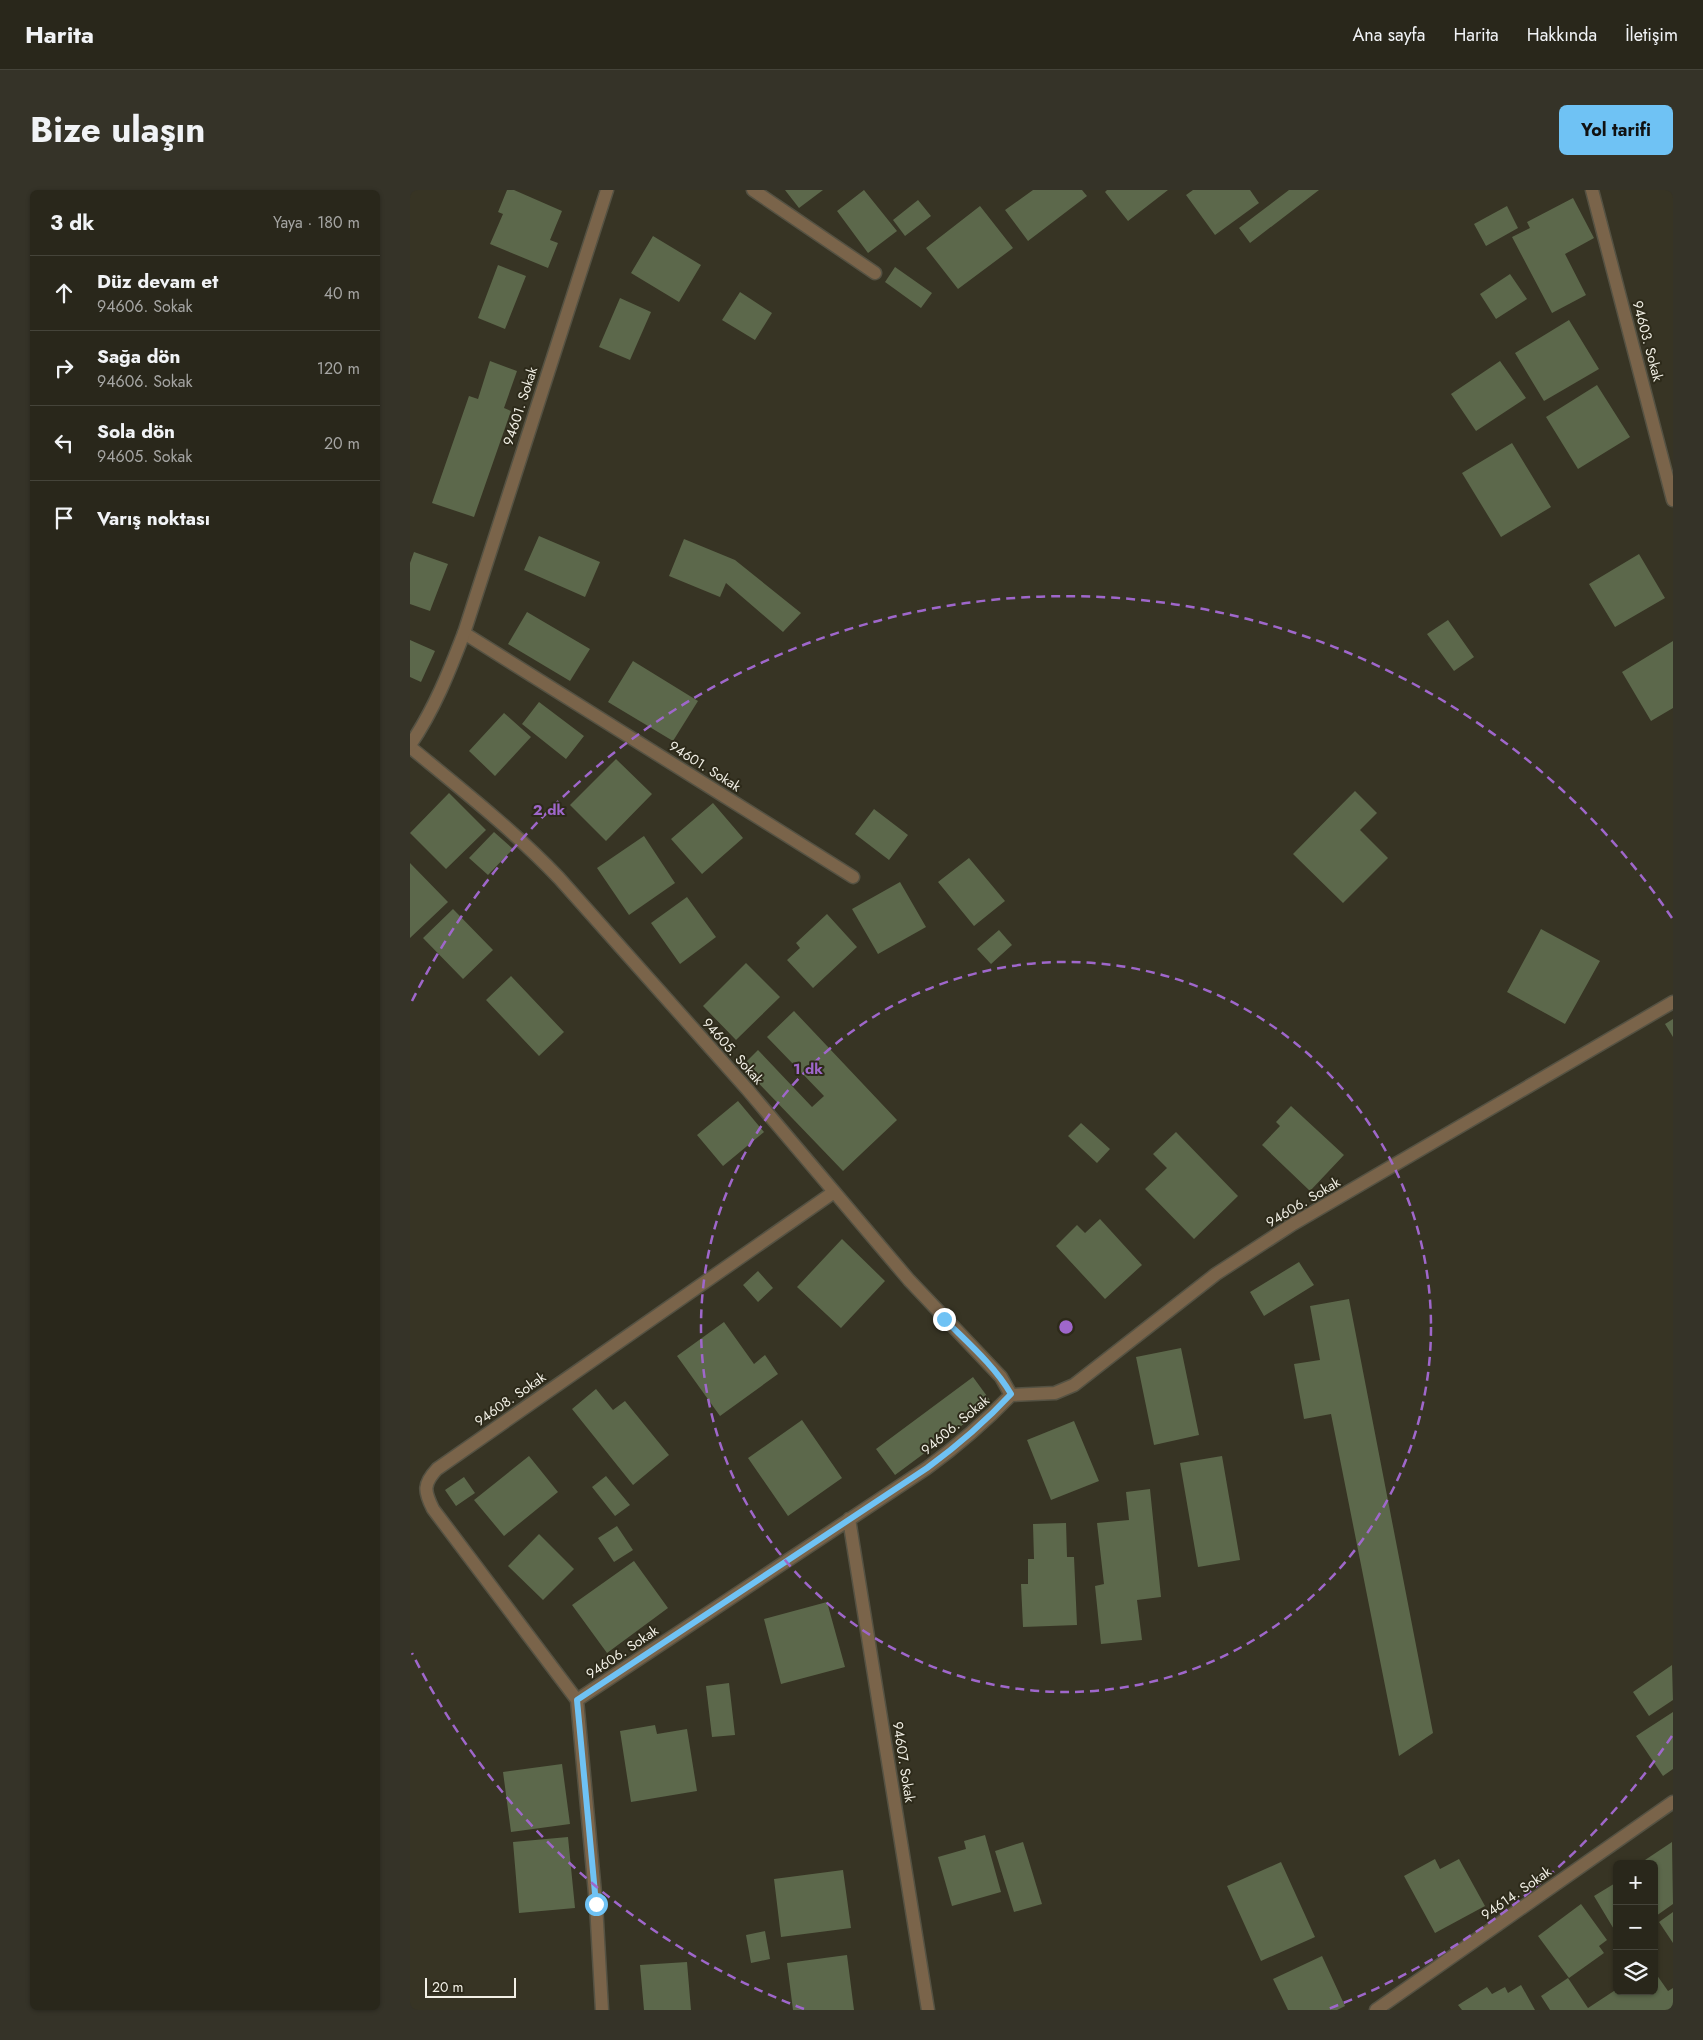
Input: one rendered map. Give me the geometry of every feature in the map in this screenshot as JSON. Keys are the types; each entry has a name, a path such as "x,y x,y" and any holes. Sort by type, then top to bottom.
{"street":[{"name":"94601. Sokak","path":"410,746 440,694 464,633 607,190"},
{"path":"753,190 875,273"},
{"name":"94603. Sokak","path":"1592,190 1673,500"},
{"name":"94601. Sokak","path":"464,633 853,877"},
{"name":"94605. Sokak","path":"410,746 501,822 548,866 746,1089 938,1312 1001,1377 1011,1394"},
{"name":"94606. Sokak","path":"577,1700 927,1468 962,1442 1011,1394 1055,1393 1074,1385 1216,1274 1293,1224 1673,1002"},
{"name":"94608. Sokak","path":"577,1700 433,1509 427,1497 426,1486 428,1478 437,1469 834,1192"},
{"name":"94607. Sokak","path":"850,1519 928,2010"},
{"path":"577,1700 596,1904 602,2010"},
{"name":"94614. Sokak","path":"1376,2010 1673,1802"}],"building":[{"path":"507,190 514,190 562,211 550,240 558,243 548,268 490,244 503,214 498,212"},
{"path":"785,190 823,190 799,208"},
{"path":"864,190 897,231 868,253 837,211"},
{"path":"1033,190 1082,190 1087,196 1028,241 1005,210"},
{"path":"1107,190 1168,190 1128,221 1105,192"},
{"path":"1193,190 1250,190 1259,203 1215,235 1186,195"},
{"path":"1289,190 1319,190 1250,243 1239,228"},
{"path":"1573,198 1594,238 1565,254 1586,295 1552,313 1512,237 1530,228 1527,222"},
{"path":"918,200 931,216 905,236 893,220"},
{"path":"980,206 1013,248 958,289 926,248"},
{"path":"1507,206 1518,228 1486,246 1474,224"},
{"path":"653,236 701,265 679,302 631,273"},
{"path":"498,265 526,276 505,329 478,318"},
{"path":"895,267 932,293 921,308 885,282"},
{"path":"1510,274 1527,299 1496,319 1480,294"},
{"path":"740,292 772,313 755,340 722,320"},
{"path":"620,298 651,312 630,360 599,347"},
{"path":"1569,320 1599,369 1544,401 1515,353"},
{"path":"490,361 517,371 504,408 511,411 474,517 432,503 469,396 478,399"},
{"path":"1500,361 1526,398 1476,431 1451,394"},
{"path":"1597,385 1630,437 1578,469 1546,417"},
{"path":"1512,443 1551,507 1501,537 1462,473"},
{"path":"539,536 600,562 585,597 524,570"},
{"path":"684,539 735,560 801,613 783,632 726,583 720,597 669,576"},
{"path":"414,552 448,564 430,611 410,604 410,563"},
{"path":"1639,554 1665,598 1615,627 1589,584"},
{"path":"527,612 590,649 570,681 508,644"},
{"path":"1448,620 1474,657 1454,671 1427,634"},
{"path":"410,640 435,651 421,682 410,677"},
{"path":"1673,641 1673,708 1651,721 1622,672"},
{"path":"633,661 698,701 673,741 608,702"},
{"path":"539,702 584,736 566,759 522,724"},
{"path":"504,713 531,737 495,776 469,751"},
{"path":"616,759 652,794 606,841 570,805"},
{"path":"1355,791 1377,813 1360,830 1388,858 1343,903 1293,854"},
{"path":"449,793 486,830 446,869 410,833"},
{"path":"713,803 743,838 702,874 671,839"},
{"path":"874,809 908,835 889,860 855,834"},
{"path":"494,832 513,849 488,875 469,858"},
{"path":"644,836 675,883 629,915 597,868"},
{"path":"969,858 1005,901 974,926 938,882"},
{"path":"410,863 448,902 410,938"},
{"path":"900,882 926,927 878,954 852,909"},
{"path":"687,897 716,937 680,964 651,923"},
{"path":"453,909 493,950 463,979 423,938"},
{"path":"827,914 857,947 813,988 787,960 800,948 796,943"},
{"path":"1541,929 1600,961 1565,1024 1507,992"},
{"path":"999,930 1012,945 991,964 977,949"},
{"path":"746,963 780,997 736,1040 703,1006"},
{"path":"511,976 564,1032 539,1056 486,1000"},
{"path":"794,1011 897,1120 843,1171 742,1066 758,1050 812,1107 824,1096 767,1037"},
{"path":"1673,1019 1673,1037 1665,1024"},
{"path":"738,1101 764,1132 723,1166 697,1135"},
{"path":"1291,1106 1344,1155 1310,1191 1262,1145 1280,1126 1276,1122"},
{"path":"1081,1123 1110,1149 1097,1163 1068,1136"},
{"path":"1176,1132 1238,1196 1194,1239 1145,1189 1167,1168 1153,1154"},
{"path":"1100,1219 1142,1265 1105,1299 1056,1246 1077,1225 1085,1233"},
{"path":"842,1239 885,1281 841,1328 797,1287"},
{"path":"1299,1262 1314,1285 1264,1316 1250,1292"},
{"path":"758,1271 773,1288 758,1302 743,1285"},
{"path":"1349,1299 1433,1733 1399,1756 1331,1414 1304,1419 1294,1364 1320,1360 1310,1306"},
{"path":"724,1322 754,1364 765,1355 778,1374 720,1416 677,1356"},
{"path":"1181,1348 1199,1435 1154,1445 1136,1357"},
{"path":"973,1377 992,1403 895,1475 876,1449"},
{"path":"596,1389 613,1410 625,1401 669,1455 633,1485 572,1409"},
{"path":"802,1420 842,1478 788,1516 748,1458"},
{"path":"1074,1421 1099,1481 1051,1500 1027,1440"},
{"path":"529,1456 558,1492 504,1536 474,1500"},
{"path":"1222,1456 1240,1560 1198,1567 1180,1463"},
{"path":"606,1476 630,1505 615,1516 592,1487"},
{"path":"464,1477 475,1493 456,1506 445,1490"},
{"path":"1150,1489 1161,1597 1137,1600 1142,1640 1101,1644 1095,1586 1104,1584 1097,1523 1129,1520 1126,1492"},
{"path":"1066,1523 1067,1557 1074,1557 1077,1625 1023,1627 1021,1584 1028,1584 1028,1559 1034,1559 1033,1524"},
{"path":"617,1526 633,1550 614,1562 598,1538"},
{"path":"539,1534 574,1569 543,1600 508,1566"},
{"path":"634,1561 668,1608 607,1653 572,1605"},
{"path":"827,1602 845,1667 781,1684 764,1619"},
{"path":"1672,1665 1673,1700 1649,1716 1633,1692"},
{"path":"729,1683 735,1735 712,1737 706,1686"},
{"path":"1673,1712 1673,1769 1663,1776 1636,1736"},
{"path":"655,1725 657,1734 687,1729 697,1791 631,1802 620,1731"},
{"path":"562,1764 570,1824 511,1832 503,1772"},
{"path":"985,1835 1001,1892 952,1906 938,1857 966,1849 964,1841"},
{"path":"568,1837 575,1908 519,1913 513,1842"},
{"path":"1023,1842 1042,1904 1014,1912 995,1851"},
{"path":"1672,1842 1673,1904 1658,1915 1658,1860 1645,1860"},
{"path":"1435,1859 1440,1869 1459,1859 1485,1906 1435,1933 1404,1876"},
{"path":"1281,1862 1315,1937 1261,1961 1227,1886"},
{"path":"843,1870 851,1928 781,1937 774,1879"},
{"path":"1613,1884 1613,1928 1594,1896"},
{"path":"1581,1904 1607,1940 1599,1946 1604,1953 1569,1978 1538,1936"},
{"path":"1673,1912 1673,1943 1659,1922"},
{"path":"765,1931 770,1959 751,1963 746,1935"},
{"path":"847,1955 854,2010 793,2010 787,1963"},
{"path":"1322,1956 1345,2006 1337,2010 1288,2010 1273,1979"},
{"path":"687,1962 691,2010 644,2010 640,1965"},
{"path":"1658,1977 1668,1991 1673,1988 1673,2010 1550,2010 1541,1996 1568,1978 1588,2008 1613,1992 1613,1995 1658,1995"},
{"path":"1521,1985 1535,2010 1462,2010 1458,2005 1487,1987 1492,1994 1505,1987 1508,1993"}],"route":[{"path":"596,1904 577,1700 927,1468 962,1442 986,1420 1011,1394 1001,1377 944,1319"}]}
